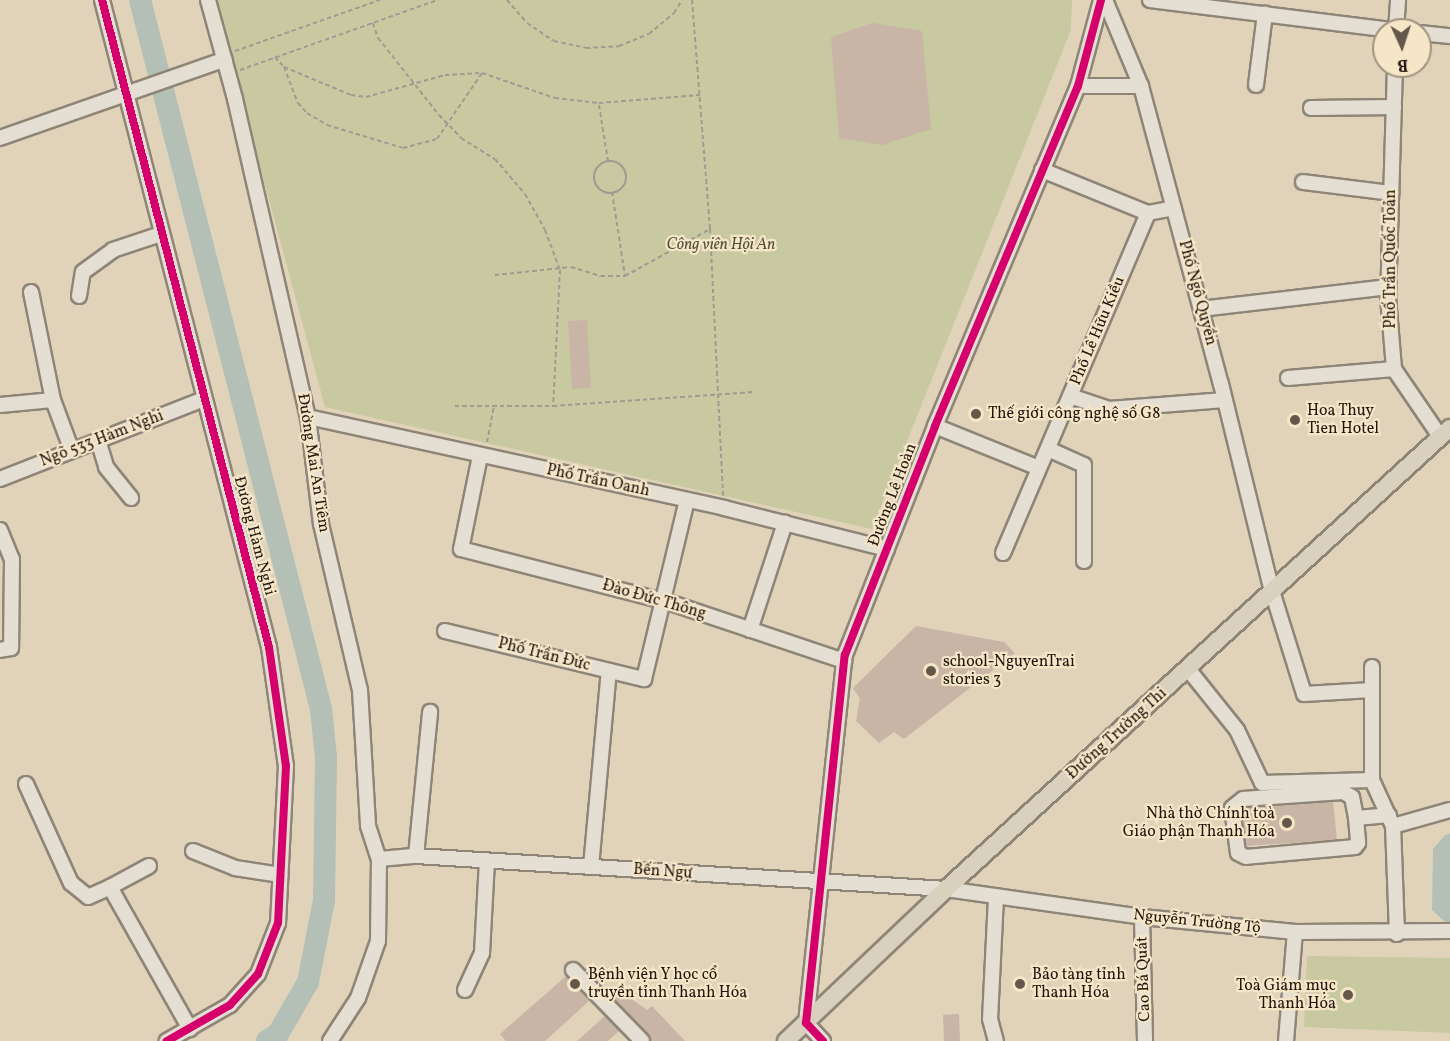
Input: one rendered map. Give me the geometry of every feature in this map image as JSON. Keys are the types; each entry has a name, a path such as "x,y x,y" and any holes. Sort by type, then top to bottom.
{"main road":[{"name":"Đường Trường Thi","path":"786,1041 946,889 1445,433"}],"street":[{"name":"Đường Hàm Nghi","path":"102,0 128,91 161,234 269,647 286,766 278,923 258,974 230,1005 167,1041"},
{"name":"Đường Mai An Tiêm","path":"208,0 228,73 308,417 316,502 360,690 368,826 379,859 378,941 358,998 330,1041"},
{"name":"Đường Lê Hoàn","path":"806,1023 844,661 935,426 1078,86 1103,0"},
{"name":"Phố Ngô Quyền","path":"1103,0 1141,86 1225,400 1272,591 1304,694 1372,690"},
{"path":"1150,0 1372,28"},
{"path":"1397,18 1398,0"},
{"path":"1256,85 1265,14"},
{"path":"1432,34 1450,36"},
{"path":"0,138 224,58"},
{"name":"Phố Trần Quốc Toản","path":"1394,369 1388,287 1395,78"},
{"path":"1078,86 1141,86"},
{"path":"1311,108 1394,107"},
{"path":"1042,170 1148,213 1174,208"},
{"path":"1303,182 1391,193"},
{"name":"Phố Lê Hữu Kiều","path":"1003,553 1148,213"},
{"path":"79,296 83,272 113,250 161,234"},
{"path":"1201,309 1388,287"},
{"path":"31,292 53,400 72,451"},
{"path":"1288,378 1394,369 1445,433"},
{"path":"1070,396 1109,409 1225,400"},
{"name":"Ngõ 533 Hàm Nghi","path":"0,479 204,399"},
{"path":"0,405 53,400"},
{"name":"Phố Trần Oanh","path":"308,417 724,508 886,549"},
{"path":"935,426 1039,468"},
{"path":"99,441 106,467 131,498"},
{"path":"1048,449 1084,465 1084,561"},
{"name":"Đào Đức Thông","path":"482,456 461,549 664,601 844,661"},
{"path":"664,601 687,500"},
{"path":"750,630 785,523"},
{"path":"0,530 12,559 11,648 0,650"},
{"name":"Phố Trần Đức","path":"445,631 644,680 664,601"},
{"path":"1372,667 1372,780 1391,821 1397,934"},
{"path":"1188,669 1231,722 1262,783 1372,780"},
{"path":"591,867 609,671"},
{"path":"416,856 430,712"},
{"path":"26,784 71,883 88,897 149,866"},
{"path":"1343,792 1352,797 1356,818 1358,843 1355,848 1246,857 1238,853 1232,808 1243,799 1343,792"},
{"path":"1356,818 1391,821 1450,810"},
{"path":"193,850 235,868 280,874"},
{"name":"Bến Ngự","path":"379,859 416,856 946,889"},
{"path":"465,990 482,953 487,861"},
{"path":"110,887 190,1029"},
{"name":"Nguyễn Trường Tộ","path":"946,889 1142,917 1294,932 1397,934 1450,932"},
{"path":"996,897 990,1019 996,1041"},
{"name":"Cao Bá Quát","path":"1142,917 1145,1041"},
{"path":"1286,1041 1294,932"},
{"path":"573,970 642,1041"},
{"path":"806,1023 823,1041"}],"path":[{"path":"224,58 368,2 380,0"},
{"path":"228,73 438,0"},
{"path":"507,0 526,23 554,41 586,48 619,46 649,34 674,13 682,0"},
{"path":"692,0 710,229 724,508"},
{"path":"373,23 378,38 448,124 495,159 525,194 545,230 560,270 553,406"},
{"path":"275,57 284,67 298,103 327,125 403,148 437,139 482,73"},
{"path":"284,67 351,95 366,97 445,75 482,73 555,98 599,103 700,95"},
{"path":"599,103 608,161"},
{"path":"608,161 621,165 625,174 624,184 612,192 598,188 594,179 598,166 608,161"},
{"path":"612,192 625,276"},
{"path":"495,275 582,268 601,276 625,276 710,229"},
{"path":"455,406 553,406 754,392"},
{"path":"482,456 494,406"}],"green space":[{"name":"Công viên Hội An","path":"215,0 1072,0 1071,30 872,529 325,407"},
{"path":"1307,956 1450,958 1450,1033 1304,1027"}],"shaded area":[{"path":"1450,834 1450,923 1446,923 1432,910 1433,849 1445,835"}],"building":[{"path":"872,23 922,31 931,129 882,145 839,138 831,37"},
{"path":"587,320 591,388 572,389 568,321"},
{"name":"school-NguyenTrai stories 3","path":"916,626 1004,642 1015,653 904,739 894,732 879,743 856,721 860,699 853,688"},
{"name":"Nhà thờ Chính toà Giáo phận Thanh Hóa","path":"1333,802 1337,840 1246,846 1242,814 1248,808"},
{"path":"566,976 589,1001 545,1041 506,1041 500,1034"},
{"path":"619,990 647,1010 652,1006 685,1041 651,1041 612,997"},
{"path":"959,1014 960,1041 944,1041 943,1015"},
{"path":"605,1016 619,1031 608,1041 577,1041"}],"waterway":[{"path":"140,0 321,709 326,757 324,900 308,982 278,1034 267,1041"}],"cycle path":[{"path":"102,0 269,647 286,766 278,923 258,974 230,1005 167,1041"},
{"path":"823,1041 806,1023 845,655 935,426 1078,86 1101,0"}],"place":[{"name":"Thế giới công nghệ số G8","path":"976,414"},
{"name":"Hoa Thuy Tien Hotel","path":"1295,420"},
{"name":"school-NguyenTrai stories 3","path":"931,671"},
{"name":"Nhà thờ Chính toà Giáo phận Thanh Hóa","path":"1287,823"},
{"name":"Bệnh viện Y học cổ truyền tỉnh Thanh Hóa","path":"575,984"},
{"name":"Bảo tàng tỉnh Thanh Hóa","path":"1020,984"},
{"name":"Toà Giám mục Thanh Hóa","path":"1348,995"}]}
